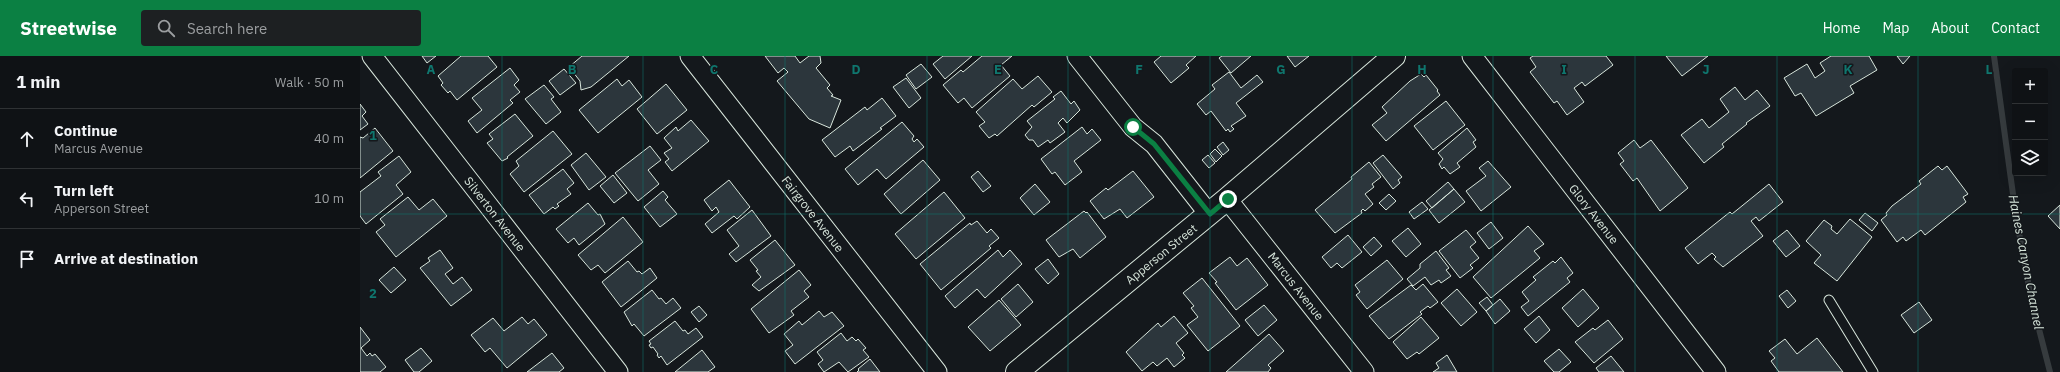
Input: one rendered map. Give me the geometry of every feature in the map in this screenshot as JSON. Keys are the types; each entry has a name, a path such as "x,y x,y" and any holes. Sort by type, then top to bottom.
{"street":[{"name":"Silverton Avenue","path":"372,56 618,372"},
{"name":"Fairgrove Avenue","path":"690,56 936,372"},
{"path":"1077,56 1133,127 1154,144 1210,214"},
{"name":"Apperson Street","path":"1017,372 1228,199 1394,56"},
{"name":"Glory Avenue","path":"1472,56 1716,372"},
{"name":"Marcus Avenue","path":"1228,199 1364,372"}],"lane":[{"path":"1829,300 1873,372"}],"building":[{"path":"422,56 436,56 427,63"},
{"path":"461,56 488,56 497,67 457,100 450,91 448,93 441,85 443,83 438,76"},
{"path":"582,56 629,56 591,87 581,90 580,81 569,67"},
{"path":"765,56 795,56 800,63 809,56 820,56 821,63 816,68 830,85 827,88 833,95 831,96 841,100 830,128 809,119 777,81 788,72 784,68 778,73"},
{"path":"943,56 972,56 945,79 933,64"},
{"path":"982,56 1012,56 1001,65 1010,76 972,108 964,98 958,103 943,85 961,70 963,72"},
{"path":"1161,56 1196,56 1186,65 1189,68 1171,83 1154,62"},
{"path":"1222,56 1251,56 1231,73 1219,58"},
{"path":"1287,56 1309,56 1295,67"},
{"path":"1533,56 1606,56 1613,65 1585,86 1582,82 1574,88 1584,102 1567,115 1557,101 1554,103 1530,72 1536,67 1530,58"},
{"path":"1666,56 1708,56 1682,76"},
{"path":"1831,56 1869,56 1877,70 1850,86 1854,93 1816,116 1801,93 1795,96 1784,78 1807,64 1815,78 1825,71 1820,63"},
{"path":"1897,56 1910,56 1903,64"},
{"path":"921,64 932,77 916,89 906,75"},
{"path":"510,68 519,80 514,85 520,92 510,100 513,103 477,133 468,121 482,110 472,98"},
{"path":"564,69 576,83 560,95 549,81"},
{"path":"1229,72 1241,88 1257,75 1263,82 1236,103 1246,116 1231,126 1234,129 1230,132 1228,129 1226,131 1211,111 1206,115 1197,104 1215,89 1212,85"},
{"path":"1421,74 1424,77 1426,75 1438,90 1437,91 1440,95 1386,141 1372,125 1387,113 1382,107 1410,81"},
{"path":"1038,76 1052,92 1034,107 1032,105 997,136 995,134 989,138 979,126 985,122 976,112 1013,79 1022,89"},
{"path":"906,78 921,98 909,108 893,87"},
{"path":"617,79 622,86 629,80 642,97 598,133 579,110"},
{"path":"666,84 687,110 657,134 637,109"},
{"path":"544,85 554,97 551,99 561,112 546,124 525,99"},
{"path":"1735,87 1745,100 1757,90 1770,106 1746,123 1747,124 1722,144 1724,147 1704,163 1681,135 1702,119 1709,128 1729,112 1720,99"},
{"path":"1061,91 1071,104 1074,101 1080,110 1067,123 1063,118 1058,123 1065,132 1050,143 1048,140 1038,147 1033,140 1029,140 1025,135 1032,127 1027,121 1055,99 1053,97"},
{"path":"882,98 896,116 880,128 882,129 853,151 850,146 835,157 822,140 865,107 867,110"},
{"path":"1446,101 1465,125 1433,150 1414,126"},
{"path":"360,104 366,112 362,116 368,124 360,130"},
{"path":"515,114 533,136 507,157 508,158 502,161 487,143 493,139 489,134"},
{"path":"691,120 709,141 672,171 665,162 669,159 664,153 672,148 664,138 676,127 678,131"},
{"path":"902,122 914,136 912,139 914,142 917,139 924,147 886,179 877,169 858,185 845,169"},
{"path":"1082,127 1087,134 1092,129 1101,140 1074,161 1082,172 1065,185 1055,172 1052,174 1041,159"},
{"path":"375,128 393,151 360,178 360,137 363,138"},
{"path":"1467,128 1476,140 1473,142 1476,147 1457,163 1460,167 1450,174 1444,167 1442,169 1439,164 1443,159 1438,153"},
{"path":"553,131 572,154 524,192 510,174 519,166 516,161"},
{"path":"1634,140 1640,148 1651,140 1688,188 1660,211 1637,178 1633,181 1620,164 1624,161 1618,153"},
{"path":"1223,142 1229,150 1223,155 1217,147"},
{"path":"650,146 661,160 648,170 659,184 638,201 615,173"},
{"path":"1215,149 1222,156 1216,162 1210,154"},
{"path":"586,153 606,177 589,190 571,165"},
{"path":"1208,155 1215,163 1209,168 1202,160"},
{"path":"1383,155 1402,177 1398,180 1400,183 1393,189 1373,163"},
{"path":"399,156 411,172 396,185 403,194 366,224 360,216 360,192 381,176 378,172"},
{"path":"923,160 940,180 901,214 884,194"},
{"path":"1488,161 1511,187 1481,211 1466,191 1486,176 1479,168"},
{"path":"1369,162 1381,177 1372,184 1374,187 1365,194 1373,204 1365,211 1363,209 1361,211 1362,213 1335,233 1315,210 1352,179 1351,177"},
{"path":"1938,166 1942,170 1947,166 1968,194 1963,197 1966,202 1925,235 1921,230 1906,241 1903,237 1897,242 1881,220 1887,215 1886,213 1892,206 1921,184 1919,181"},
{"path":"563,169 574,183 567,189 571,194 557,204 559,206 555,209 553,207 544,214 529,195"},
{"path":"978,171 991,186 983,192 971,177"},
{"path":"1133,171 1154,197 1127,218 1120,209 1104,219 1090,201 1106,188 1108,190"},
{"path":"613,175 627,193 614,203 600,186"},
{"path":"729,180 750,207 737,219 734,216 712,233 705,224 719,212 716,207 712,211 704,200"},
{"path":"1448,182 1454,189 1432,208 1426,201"},
{"path":"1035,184 1050,202 1034,215 1020,198"},
{"path":"1769,184 1783,202 1759,221 1756,217 1751,221 1763,236 1723,267 1714,259 1716,257 1712,253 1698,264 1685,248 1730,212 1732,214"},
{"path":"1454,189 1465,202 1439,223 1429,210"},
{"path":"663,191 668,197 665,200 677,214 660,227 644,207"},
{"path":"944,192 965,218 916,259 895,234"},
{"path":"1389,194 1396,201 1386,210 1379,203"},
{"path":"408,197 419,210 433,199 447,216 396,257 376,232 385,225 380,219"},
{"path":"1422,202 1428,209 1414,219 1409,212"},
{"path":"588,203 598,215 600,214 605,224 579,245 574,238 568,243 556,229"},
{"path":"2060,205 2060,229 2048,216"},
{"path":"752,210 771,236 736,262 729,254 739,246 727,230"},
{"path":"1084,211 1086,213 1087,212 1106,237 1080,258 1073,249 1059,257 1046,240"},
{"path":"1865,213 1878,223 1872,231 1859,220"},
{"path":"623,217 643,242 605,273 598,265 591,270 578,255"},
{"path":"1850,219 1872,237 1837,281 1814,263 1821,255 1806,241 1824,220 1832,226 1831,229 1837,234"},
{"path":"977,221 987,233 991,229 999,238 989,246 991,248 941,290 920,264 970,223 971,225"},
{"path":"1491,222 1503,238 1489,249 1477,233"},
{"path":"1528,226 1544,244 1534,251 1540,258 1491,298 1473,277"},
{"path":"1408,228 1421,244 1406,257 1392,241"},
{"path":"1466,230 1476,242 1470,247 1479,258 1470,265 1473,268 1460,278 1439,251"},
{"path":"1787,230 1800,246 1786,257 1773,241"},
{"path":"1348,235 1362,252 1342,268 1337,263 1331,268 1322,257"},
{"path":"1374,237 1382,246 1371,256 1363,247"},
{"path":"775,240 795,265 759,291 752,285 761,277 756,271 758,270 750,260"},
{"path":"440,250 453,268 445,274 453,284 462,277 472,290 451,306 420,268 430,261 428,258"},
{"path":"998,250 1003,257 1010,250 1022,264 985,298 977,289 955,308 945,296"},
{"path":"1436,251 1449,268 1446,270 1451,276 1441,283 1439,280 1431,285 1425,277 1413,286 1407,279 1420,268 1420,264"},
{"path":"1230,257 1237,266 1247,258 1268,285 1236,310 1209,273"},
{"path":"1561,257 1573,273 1567,278 1570,282 1528,316 1521,307 1529,301 1522,292 1536,280 1533,277 1553,261 1555,263"},
{"path":"1048,259 1059,274 1048,284 1035,269"},
{"path":"1387,260 1403,279 1367,309 1356,295 1360,292 1355,285"},
{"path":"628,261 637,272 639,271 642,274 650,268 657,278 621,307 602,282"},
{"path":"394,267 406,280 391,293 379,280"},
{"path":"799,270 811,285 804,291 809,297 791,311 794,315 769,333 751,309"},
{"path":"1202,278 1240,326 1208,351 1187,325 1198,317 1191,308 1194,306 1183,293"},
{"path":"1018,284 1033,302 1016,317 1001,299"},
{"path":"1423,284 1438,302 1430,308 1428,306 1420,312 1422,314 1389,339 1369,316 1411,285 1416,290"},
{"path":"1457,289 1477,312 1461,326 1441,303"},
{"path":"1583,289 1599,308 1578,327 1562,308"},
{"path":"652,290 659,299 661,298 666,304 673,298 681,308 644,336 634,324 632,326 624,312"},
{"path":"1787,290 1796,301 1788,308 1779,296"},
{"path":"1487,297 1493,305 1486,311 1479,303"},
{"path":"1500,299 1510,311 1495,324 1486,311"},
{"path":"999,300 1021,325 990,351 968,327"},
{"path":"1919,302 1932,320 1914,333 1901,315"},
{"path":"1264,305 1277,320 1258,336 1245,320"},
{"path":"699,306 707,315 699,322 691,312"},
{"path":"819,311 824,317 832,312 844,326 795,364 785,351 793,345 784,334 799,321 802,325"},
{"path":"1174,316 1188,333 1176,343 1184,353 1182,355 1185,358 1174,367 1167,358 1157,366 1153,362 1142,371 1126,352 1158,323 1161,327"},
{"path":"1539,316 1550,330 1536,343 1524,329"},
{"path":"522,317 528,324 534,319 547,335 507,368 490,348 485,352 471,335 493,318 504,331"},
{"path":"1421,317 1439,338 1419,354 1417,352 1407,359 1393,342"},
{"path":"1608,320 1623,339 1594,363 1575,342 1593,328 1595,330"},
{"path":"675,321 683,331 685,330 688,334 696,328 703,337 667,365 661,356 659,358 653,347 651,348 649,341"},
{"path":"360,327 370,340 361,348 367,356 370,353 372,356 375,354 386,367 380,372 360,372"},
{"path":"841,333 847,341 852,337 856,341 858,339 866,348 863,350 869,357 848,372 839,362 824,372 818,364 823,360 817,352"},
{"path":"1269,334 1284,351 1268,365 1271,368 1268,372 1226,372"},
{"path":"1817,338 1843,372 1779,372 1771,361 1775,358 1769,351 1785,339 1797,354"},
{"path":"421,348 432,361 419,372 414,372 405,360"},
{"path":"1559,349 1571,362 1559,372 1554,372 1544,361"},
{"path":"702,350 715,367 708,372 675,372"},
{"path":"552,353 564,368 559,372 527,372"},
{"path":"1447,355 1457,372 1433,372 1439,368 1436,363"},
{"path":"1611,356 1624,372 1599,372 1596,368"},
{"path":"870,359 880,372 857,372 859,370 858,369"}],"waterway":[{"name":"Haines Canyon Channel","path":"1994,56 2016,216 2031,298 2050,372"}],"route":[{"path":"1133,127 1154,144 1210,214 1228,199"}]}
